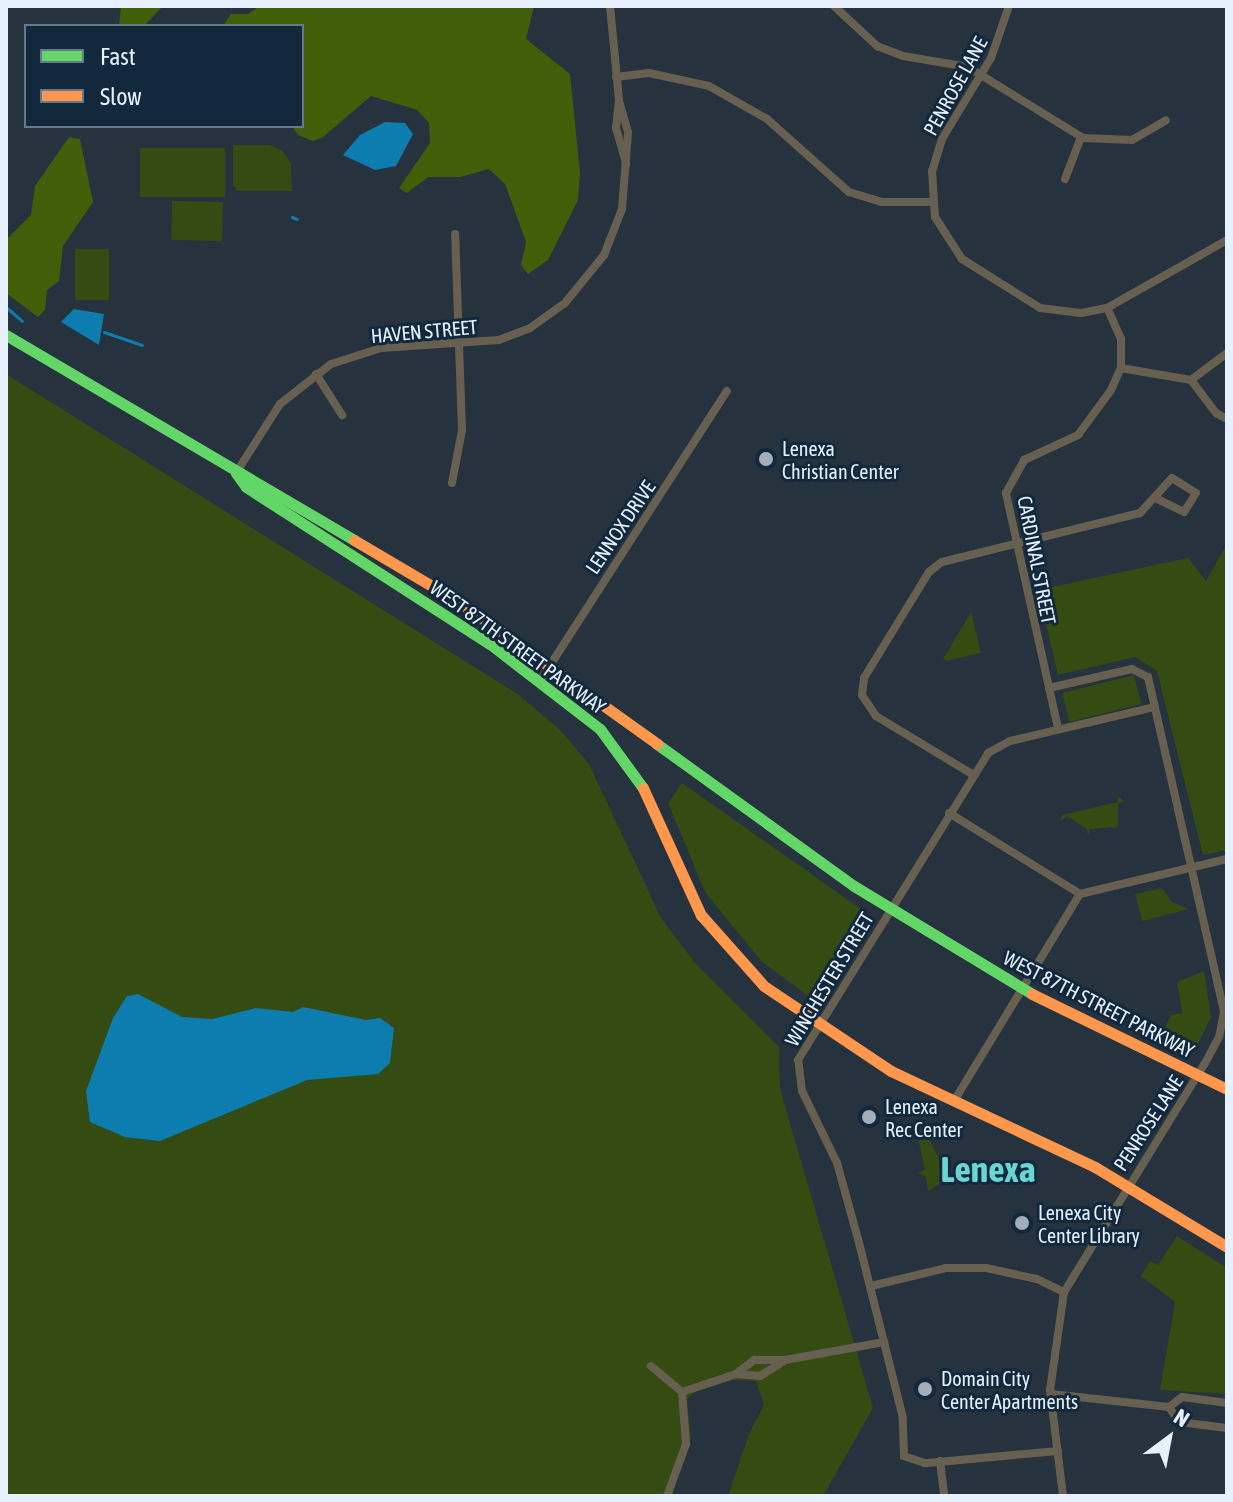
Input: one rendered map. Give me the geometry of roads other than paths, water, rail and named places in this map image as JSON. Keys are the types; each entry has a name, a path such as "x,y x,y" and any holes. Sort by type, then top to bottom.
{"main road":[{"name":"WEST 87TH STREET PARKWAY","path":"6,335 236,473 276,490 459,602 891,909 1023,989 1227,1089"},
{"name":"WEST 87TH STREET PARKWAY","path":"236,473 246,487 540,681 600,729 630,767 701,915 724,947 764,986 891,1071 1127,1184 1227,1247"}],"street":[{"name":"HAVEN STREET","path":"236,473 280,404 316,374 345,358 381,348 499,340 530,328 577,291 617,227 626,164 628,132 619,100 610,6"},
{"path":"834,6 865,38 889,52 954,62 981,75 1081,137 1132,140 1166,120"},
{"name":"PENROSE LANE","path":"1009,6 981,75 936,154 931,202 942,233 962,259 1027,303 1067,314 1107,308 1227,240"},
{"path":"616,77 649,73 709,86 767,119 849,192 882,202 931,202"},
{"path":"1065,179 1081,137"},
{"path":"452,483 462,430 455,234"},
{"path":"1107,308 1121,339 1121,368 1191,380 1216,413 1227,419"},
{"path":"1191,380 1227,353"},
{"name":"CARDINAL STREET","path":"1058,728 1005,503 1017,469 1032,452 1069,439 1090,425 1121,368"},
{"path":"316,374 342,415"},
{"name":"LENNOX DRIVE","path":"540,681 727,391"},
{"path":"972,774 876,716 862,695 864,678 935,565 1131,517 1157,499 1172,478 1196,493 1184,512 1157,499"},
{"name":"PENROSE LANE","path":"1049,688 1136,669 1148,677 1224,1012 1219,1037 1198,1074 1127,1184 1064,1292 1051,1394 1063,1496"},
{"name":"WINCHESTER STREET","path":"940,1461 912,1461 904,1456 905,1429 871,1286 837,1163 799,1076 798,1060 972,774 996,745 1155,707"},
{"path":"949,813 1080,894 1227,859"},
{"path":"954,1101 1080,894"},
{"path":"871,1286 946,1268 986,1268 1037,1279 1064,1292"},
{"path":"682,1392 736,1374 757,1359 785,1360 884,1342"},
{"path":"736,1374 760,1376 785,1360"},
{"path":"651,1366 682,1392 686,1444 667,1496"},
{"path":"1051,1394 1169,1407 1182,1397 1227,1403"},
{"path":"1169,1407 1179,1422 1227,1428"},
{"path":"944,1496 940,1461 1058,1451"}],"water":[{"path":"385,122 405,123 413,134 396,166 375,170 343,155 360,135"},
{"path":"74,309 104,314 99,345 61,322"},
{"path":"138,994 182,1017 212,1019 256,1008 293,1012 303,1007 366,1020 380,1018 394,1028 390,1063 378,1074 307,1080 160,1141 125,1137 90,1122 86,1091 113,1018 127,996"}],"waterway":[{"path":"292,217 297,219"},
{"path":"6,307 22,321"},
{"path":"104,332 142,345"}],"place":[{"name":"Lenexa Christian Center","path":"766,459"},
{"name":"Lenexa Rec Center","path":"869,1117"},
{"name":"Lenexa City Center Library","path":"1022,1223"},
{"name":"Domain City Center Apartments","path":"925,1389"}],"district":[{"name":"Lenexa","path":"988,1170"}]}
